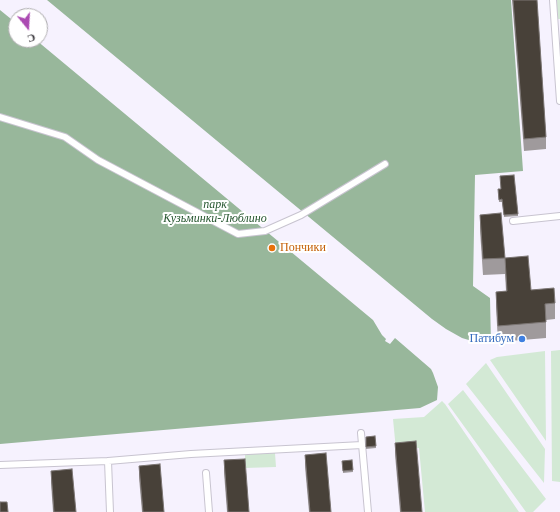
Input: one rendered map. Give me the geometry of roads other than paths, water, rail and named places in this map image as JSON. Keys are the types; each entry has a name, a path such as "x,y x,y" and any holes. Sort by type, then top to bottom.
{"lane":[{"path":"553,0 560,101"},
{"path":"0,117 65,137 98,160 238,234 266,231 301,215 385,164"},
{"path":"513,221 560,216"},
{"path":"361,433 368,512"},
{"path":"0,465 108,461 192,454 362,445"},
{"path":"108,461 110,512"},
{"path":"206,473 209,512"}],"place":[{"name":"Пончики","path":"272,248"},
{"name":"Патибум","path":"522,339"}],"park label":[{"name":"парк Кузьминки-Люблино","path":"215,212"}]}
